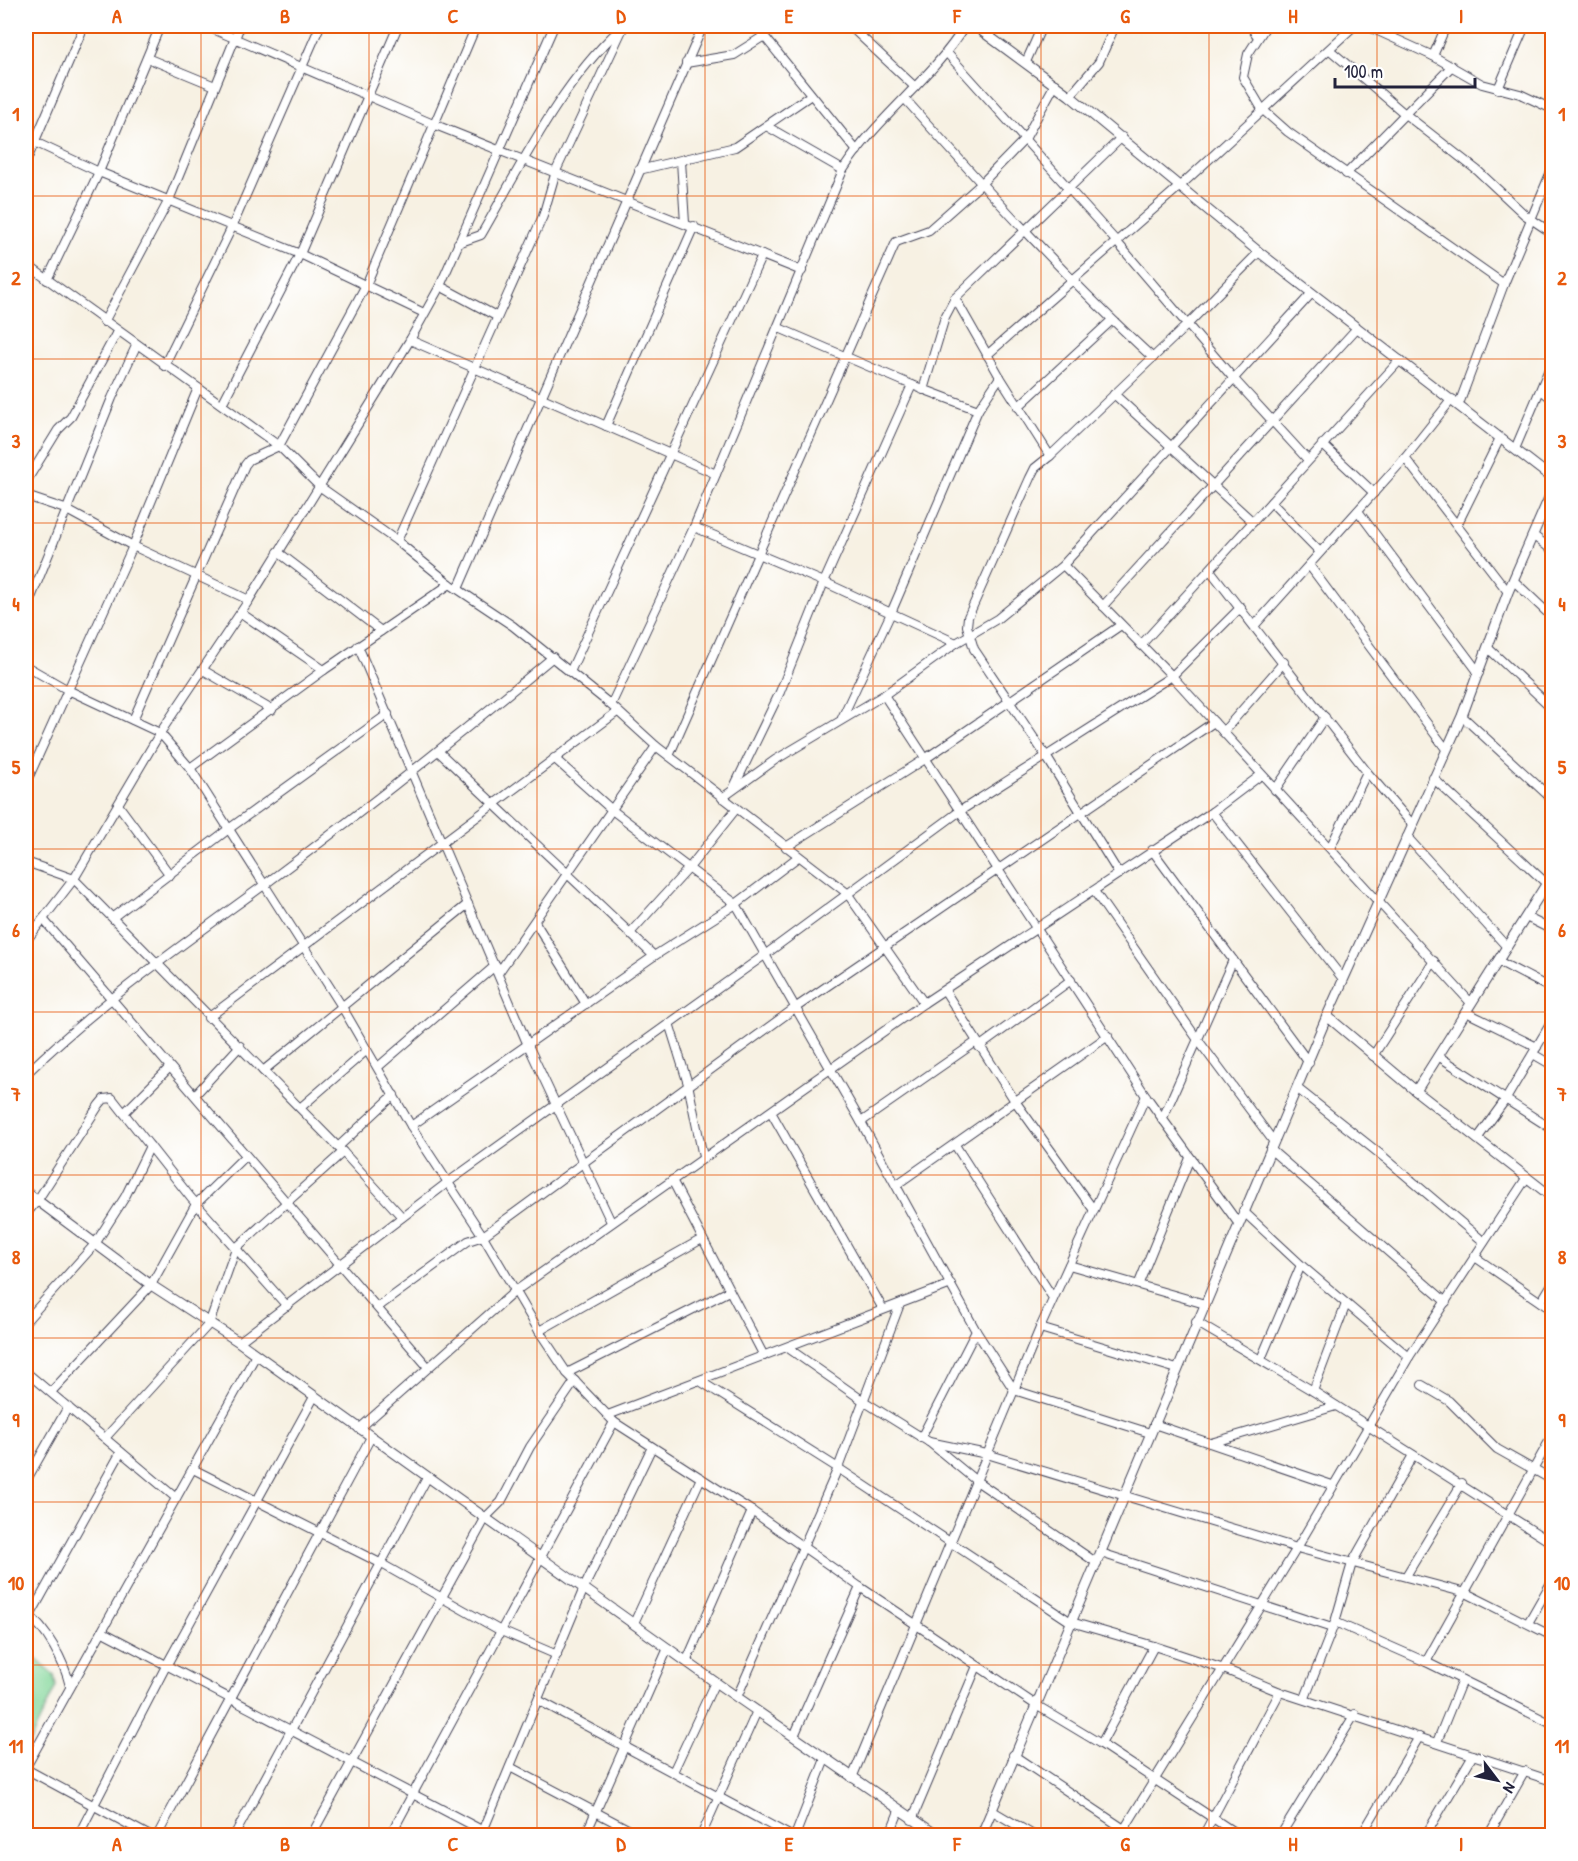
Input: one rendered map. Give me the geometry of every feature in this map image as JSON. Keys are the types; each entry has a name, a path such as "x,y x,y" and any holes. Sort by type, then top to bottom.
{"street":[{"path":"26,162 29,140 84,26"},
{"path":"47,280 99,172 160,26"},
{"path":"206,26 433,124 694,226 802,272"},
{"path":"104,322 168,200 240,26"},
{"path":"164,366 232,227 320,26"},
{"path":"222,404 300,254 399,26"},
{"path":"133,720 245,465 249,460 279,446 366,285 476,26"},
{"path":"26,940 74,879 160,734 241,613 410,340 440,286 554,26"},
{"path":"458,243 481,236 525,159 583,67 624,26"},
{"path":"397,541 496,316 543,216 556,171 624,26"},
{"path":"458,589 703,26"},
{"path":"756,26 857,151"},
{"path":"850,26 915,87"},
{"path":"610,705 694,527 843,170 857,151 946,53 965,26"},
{"path":"975,26 1055,84 1259,252 1552,478"},
{"path":"1026,62 1042,26"},
{"path":"1070,96 1099,62 1115,26"},
{"path":"1250,26 1258,37"},
{"path":"1266,26 1244,66 1243,77 1262,109 1288,132 1346,174 1504,284"},
{"path":"987,355 1180,186 1354,26"},
{"path":"1366,26 1433,56 1482,84 1520,94 1552,109"},
{"path":"1433,56 1446,26"},
{"path":"1498,89 1525,26"},
{"path":"686,63 734,55 764,36"},
{"path":"1330,50 1405,114 1478,171 1531,220 1552,233"},
{"path":"946,53 1071,190 1234,380 1308,460"},
{"path":"147,58 215,86"},
{"path":"1346,174 1452,66"},
{"path":"669,756 760,556 896,242 929,230 981,184 1025,139 1055,84"},
{"path":"639,170 735,147 768,127 811,95"},
{"path":"905,99 981,184 1112,320 1153,358"},
{"path":"768,127 843,170"},
{"path":"923,390 945,317 955,298 1071,190 1122,137"},
{"path":"29,140 99,172 300,254 424,313"},
{"path":"681,161 685,223"},
{"path":"1255,625 1455,402 1552,169"},
{"path":"606,426 694,226"},
{"path":"1119,874 1080,815 1046,756 974,649 969,636 968,617 1035,468 1153,358 1259,252"},
{"path":"570,672 672,455 762,255"},
{"path":"26,264 136,346 279,446 319,486 397,541 450,584 553,657 656,746 847,893 887,947 924,1003"},
{"path":"440,286 496,316"},
{"path":"722,798 842,719 884,695 956,643 1016,605 1063,565 1312,293"},
{"path":"955,298 1018,407 1050,456"},
{"path":"1018,407 1112,320"},
{"path":"779,328 912,386 978,410"},
{"path":"1103,606 1357,328"},
{"path":"26,482 58,430 71,417 117,332"},
{"path":"410,340 474,370 716,474"},
{"path":"26,610 65,509 136,346"},
{"path":"1141,645 1400,360"},
{"path":"1515,449 1552,362"},
{"path":"842,719 891,613 978,410 1000,377"},
{"path":"734,788 780,692 824,582 912,386"},
{"path":"26,783 133,546 198,388"},
{"path":"1541,390 1552,399"},
{"path":"1114,394 1252,522"},
{"path":"1458,523 1500,438"},
{"path":"1322,444 1374,493"},
{"path":"1405,458 1458,523 1508,592"},
{"path":"981,1836 1013,1755 1099,1558 1238,1223 1309,1063 1342,979 1462,716 1508,592 1552,491"},
{"path":"26,496 65,509 133,546 198,574 249,600"},
{"path":"1271,502 1320,552"},
{"path":"1358,511 1479,673"},
{"path":"694,527 824,582 956,643"},
{"path":"1534,536 1552,550"},
{"path":"278,552 381,630"},
{"path":"1063,565 1172,676 1472,1003"},
{"path":"1309,565 1446,749"},
{"path":"1210,570 1284,662 1367,772 1412,824"},
{"path":"1514,581 1552,617"},
{"path":"190,768 324,670 450,584"},
{"path":"239,1342 447,1183 558,1105 960,811 1172,676 1241,607"},
{"path":"241,613 324,670"},
{"path":"786,847 925,759 1121,624"},
{"path":"358,646 441,843 498,969 527,1043 611,1222"},
{"path":"1488,648 1552,708"},
{"path":"26,1074 62,1039 156,963 264,885 439,752 553,657"},
{"path":"1223,732 1284,662"},
{"path":"26,666 68,690 160,734 190,768 341,1005 411,1126 483,1236 513,1292 538,1331 567,1373 614,1422 752,1511 977,1666 1101,1744 1240,1836"},
{"path":"202,670 272,710"},
{"path":"884,695 1162,1120 1238,1223"},
{"path":"208,1018 617,711"},
{"path":"113,917 230,828 388,714"},
{"path":"1462,716 1552,800"},
{"path":"1275,790 1326,717"},
{"path":"378,1307 468,1241 483,1236 795,1008 1214,722"},
{"path":"378,1066 498,969 568,876 656,746"},
{"path":"439,752 654,956"},
{"path":"554,758 612,810 736,904 861,1122 976,1331 1014,1389 1211,1443 1332,1485"},
{"path":"1330,848 1367,772"},
{"path":"359,1429 513,1292 924,1003 1212,812 1262,775"},
{"path":"1433,778 1546,884"},
{"path":"119,806 170,875"},
{"path":"630,933 689,868 736,809"},
{"path":"1212,812 1342,979"},
{"path":"1407,837 1507,947"},
{"path":"1152,850 1309,1063"},
{"path":"411,1126 654,956 736,904 798,857"},
{"path":"26,862 74,879 208,1018 240,1046 341,1149 402,1217"},
{"path":"1416,1091 1552,874"},
{"path":"1094,891 1272,1146 1446,1302"},
{"path":"263,1071 341,1005 468,904"},
{"path":"1526,917 1552,930"},
{"path":"43,919 428,1367"},
{"path":"535,922 586,1004"},
{"path":"1162,1120 1233,960"},
{"path":"1373,1056 1434,961"},
{"path":"1498,961 1552,989"},
{"path":"861,1122 1071,980"},
{"path":"945,991 1015,1101 1093,1209"},
{"path":"1466,1012 1535,1050 1552,1065"},
{"path":"1327,1016 1416,1091 1552,1197"},
{"path":"1477,1139 1506,1099 1552,1021"},
{"path":"669,1023 688,1084 703,1157"},
{"path":"896,1185 1108,1036"},
{"path":"195,1095 240,1046"},
{"path":"300,1108 367,1050"},
{"path":"1438,1056 1552,1130"},
{"path":"124,1113 169,1068"},
{"path":"1298,1089 1484,1242"},
{"path":"105,1438 209,1324 236,1248 289,1203 394,1095"},
{"path":"852,1778 1040,1328 1146,1096"},
{"path":"26,1214 37,1201 104,1099 112,1098 196,1204 287,1306"},
{"path":"771,1112 883,1310"},
{"path":"956,1144 1053,1298"},
{"path":"26,1320 94,1244 125,1197 150,1146"},
{"path":"51,1392 151,1285 196,1204 245,1156"},
{"path":"1139,1283 1190,1158"},
{"path":"1013,1755 1122,1832 1224,1669 1409,1357 1527,1177"},
{"path":"672,1180 764,1356"},
{"path":"26,1192 151,1285 239,1342 715,1682 938,1836"},
{"path":"1244,1211 1301,1265 1409,1357"},
{"path":"538,1331 702,1239"},
{"path":"1475,1257 1552,1310"},
{"path":"1069,1265 1139,1283 1205,1304"},
{"path":"1261,1359 1301,1265"},
{"path":"608,1414 788,1348 951,1284"},
{"path":"1541,1302 1552,1284"},
{"path":"567,1373 729,1291"},
{"path":"737,1696 838,1468 900,1304"},
{"path":"1313,1391 1346,1304"},
{"path":"1196,1322 1313,1391 1509,1513 1552,1543"},
{"path":"1040,1328 1177,1369"},
{"path":"925,1440 976,1331"},
{"path":"788,1348 864,1402 925,1440 975,1480 1099,1558 1334,1625 1426,1662 1552,1724"},
{"path":"150,1836 93,1807 26,1768 256,1355"},
{"path":"26,1372 176,1498"},
{"path":"311,1836 350,1761 486,1517 501,1502 530,1447 575,1381"},
{"path":"700,1381 838,1468 1071,1622 1224,1669 1280,1692 1355,1714 1552,1781"},
{"path":"1422,1385 1449,1401 1497,1449 1552,1480"},
{"path":"78,1836 166,1665 314,1397"},
{"path":"1211,1443 1294,1416 1336,1406"},
{"path":"26,1481 68,1407"},
{"path":"394,1834 412,1794 614,1422"},
{"path":"1426,1662 1467,1593 1552,1436"},
{"path":"157,1836 371,1437"},
{"path":"925,1440 987,1454 1297,1548 1467,1593 1552,1636"},
{"path":"482,1833 584,1588 652,1447"},
{"path":"70,1686 66,1668 28,1614 122,1452"},
{"path":"1305,1698 1334,1625 1352,1563 1413,1455"},
{"path":"193,1469 380,1563 501,1631 556,1655"},
{"path":"234,1836 427,1478"},
{"path":"634,1623 701,1478"},
{"path":"1406,1576 1462,1484"},
{"path":"687,1660 752,1511"},
{"path":"1528,1623 1552,1581"},
{"path":"794,1736 860,1587"},
{"path":"103,1632 482,1833 493,1836"},
{"path":"1101,1744 1154,1646"},
{"path":"585,1836 668,1648"},
{"path":"912,1820 977,1666"},
{"path":"1437,1742 1462,1680"},
{"path":"673,1772 715,1682"},
{"path":"1203,1836 1280,1692"},
{"path":"538,1700 793,1836 825,1759"},
{"path":"701,1836 757,1711"},
{"path":"1280,1836 1355,1714"},
{"path":"1361,1836 1419,1737"},
{"path":"1425,1836 1473,1755"},
{"path":"510,1767 641,1836"},
{"path":"1488,1836 1525,1771"},
{"path":"991,1810 1035,1836"},
{"path":"889,1836 899,1811"}],"green space":[{"path":"26,1650 54,1675 56,1686 26,1750"}]}
